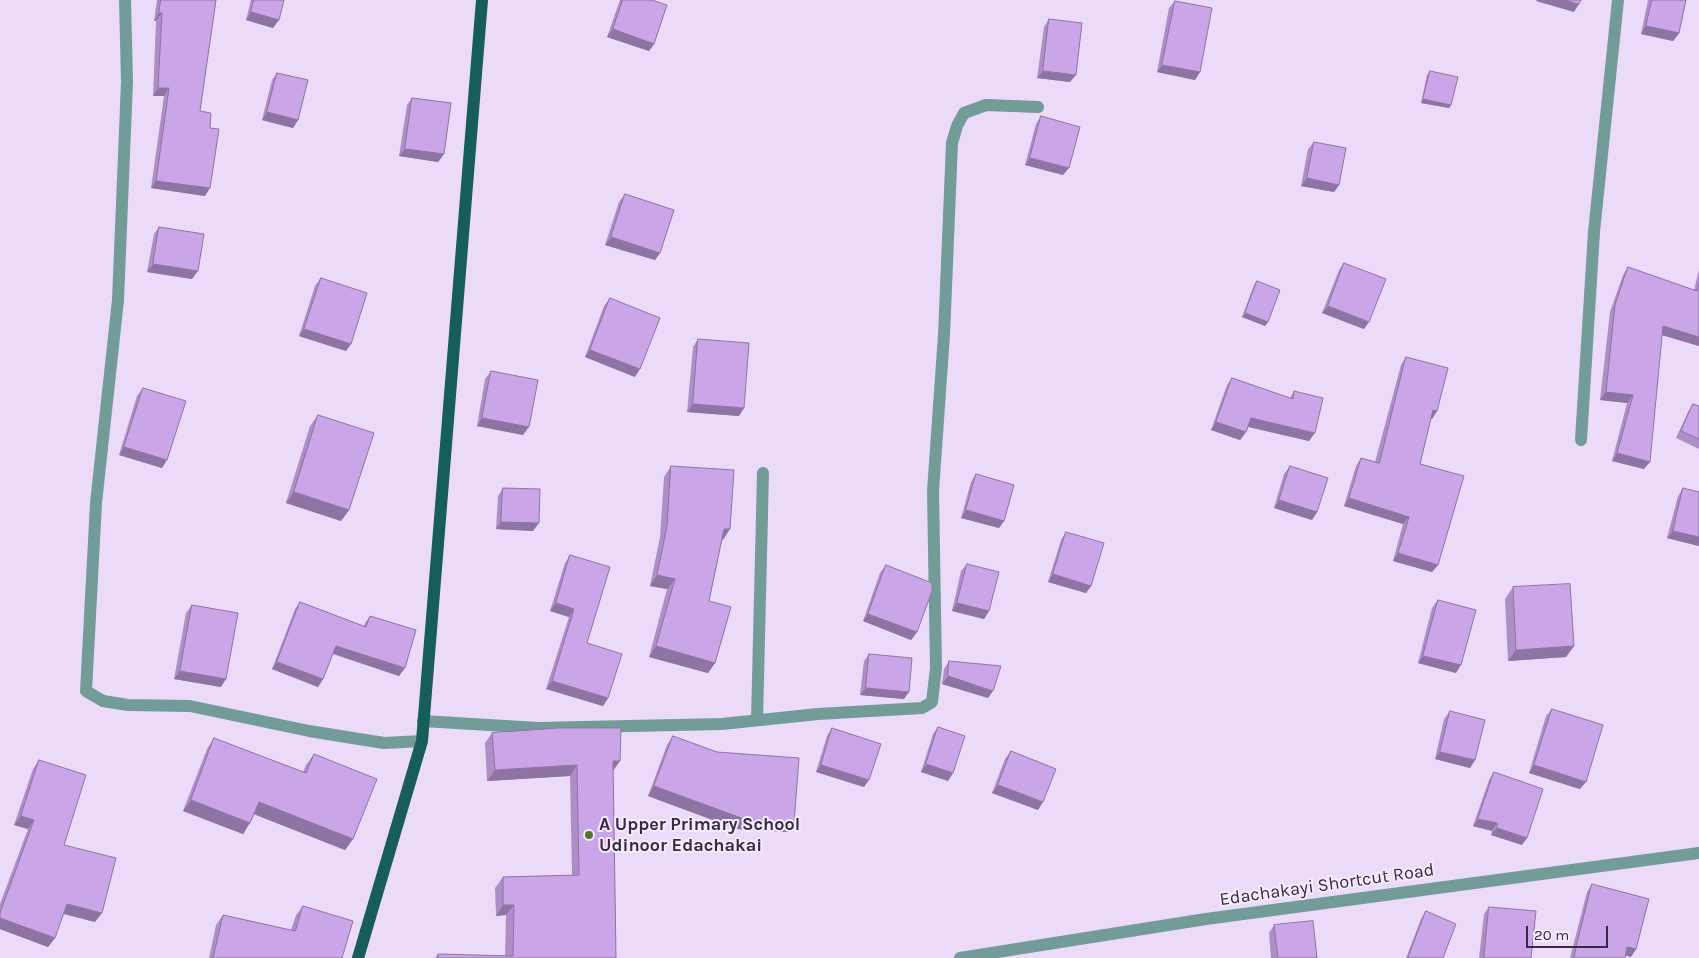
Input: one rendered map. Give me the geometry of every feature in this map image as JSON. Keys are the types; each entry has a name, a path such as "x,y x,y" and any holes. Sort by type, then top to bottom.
{"main road":[{"path":"358,958 422,741 482,0"}],"street":[{"path":"125,0 127,82 118,300 96,503 86,690 103,701 128,705 190,706 308,732 384,743 422,741"},
{"path":"1581,440 1594,232 1618,0"},
{"path":"423,721 538,728 722,724 922,708 932,702 936,668 932,491 944,335 952,143 957,126 964,113 986,105 1038,107"},
{"path":"757,720 763,473"},
{"name":"Edachakayi Shortcut Road","path":"960,958 1206,919 1699,853"}],"building":[{"path":"161,0 216,0 200,111 211,113 210,128 219,129 210,188 156,181 169,88 158,88 162,13 159,13"},
{"path":"254,0 284,0 279,20 251,12"},
{"path":"623,0 652,0 667,5 654,44 613,29"},
{"path":"1565,0 1581,0 1579,4"},
{"path":"1652,0 1686,0 1679,33 1646,26"},
{"path":"1175,1 1212,8 1200,72 1162,65"},
{"path":"1049,19 1082,23 1076,75 1043,71"},
{"path":"1430,71 1458,77 1451,105 1423,99"},
{"path":"277,73 308,80 298,120 267,112"},
{"path":"412,98 451,103 444,154 405,149"},
{"path":"1041,116 1080,127 1069,168 1030,158"},
{"path":"1314,142 1346,148 1339,185 1307,178"},
{"path":"625,194 674,210 660,253 611,237"},
{"path":"159,227 204,234 198,271 153,264"},
{"path":"1344,263 1386,279 1369,322 1328,306"},
{"path":"1628,267 1697,291 1699,284 1699,337 1663,326 1650,462 1617,453 1633,395 1606,392 1615,305"},
{"path":"321,278 367,293 351,344 304,329"},
{"path":"1257,281 1280,290 1268,322 1245,313"},
{"path":"610,298 660,318 640,369 590,350"},
{"path":"698,339 749,343 744,408 693,404"},
{"path":"1406,357 1448,368 1437,411 1433,410 1420,464 1464,476 1438,565 1398,553 1409,517 1349,498 1361,458 1379,463"},
{"path":"491,371 538,380 529,427 482,418"},
{"path":"1232,378 1293,399 1294,391 1323,398 1315,433 1251,418 1246,432 1216,422"},
{"path":"143,388 186,401 167,460 124,447"},
{"path":"1693,404 1699,406 1699,439 1681,431"},
{"path":"318,415 374,433 349,510 294,492"},
{"path":"671,466 734,470 730,529 724,529 709,601 731,607 715,663 656,646 675,579 657,575 667,526"},
{"path":"1290,466 1328,478 1317,512 1279,500"},
{"path":"976,474 1014,485 1004,521 966,510"},
{"path":"503,488 540,489 539,523 501,522"},
{"path":"1683,488 1699,492 1699,537 1673,531"},
{"path":"1066,532 1104,543 1091,586 1053,574"},
{"path":"570,555 610,567 587,643 622,654 608,698 552,681 574,609 556,603"},
{"path":"967,564 999,572 989,611 957,603"},
{"path":"886,565 932,583 932,591 917,632 868,614"},
{"path":"1570,584 1574,646 1516,650 1513,587"},
{"path":"1438,600 1476,610 1461,665 1423,656"},
{"path":"300,602 366,627 370,616 416,630 405,668 336,646 323,679 277,662"},
{"path":"192,605 238,613 226,679 180,671"},
{"path":"869,654 912,658 909,692 866,688"},
{"path":"949,661 1001,666 993,691 948,676"},
{"path":"1552,709 1603,725 1586,782 1534,765"},
{"path":"1450,711 1485,720 1475,760 1440,752"},
{"path":"938,727 965,736 953,773 926,764"},
{"path":"558,728 621,728 620,761 613,761 616,958 438,958 438,954 513,956 514,905 503,905 503,877 579,875 577,765 495,770 492,733"},
{"path":"832,728 881,744 869,780 821,765"},
{"path":"673,736 717,752 799,758 794,823 744,819 654,786"},
{"path":"214,738 306,773 314,754 377,779 353,839 259,802 250,823 191,800"},
{"path":"1011,751 1056,769 1043,802 998,785"},
{"path":"39,760 86,775 64,845 116,858 102,913 67,904 55,938 0,918 0,913 34,820 21,816"},
{"path":"1494,772 1543,789 1527,838 1497,828 1497,823 1478,819"},
{"path":"1592,884 1649,899 1636,949 1627,947 1625,958 1574,958"},
{"path":"303,906 353,921 342,958 213,958 223,915 295,931"},
{"path":"1489,907 1536,911 1531,958 1484,958"},
{"path":"1426,911 1456,924 1443,958 1408,958"},
{"path":"1313,921 1317,958 1278,958 1274,925"}],"place":[{"name":"A Upper Primary School Udinoor Edachakai","path":"589,835"}]}
